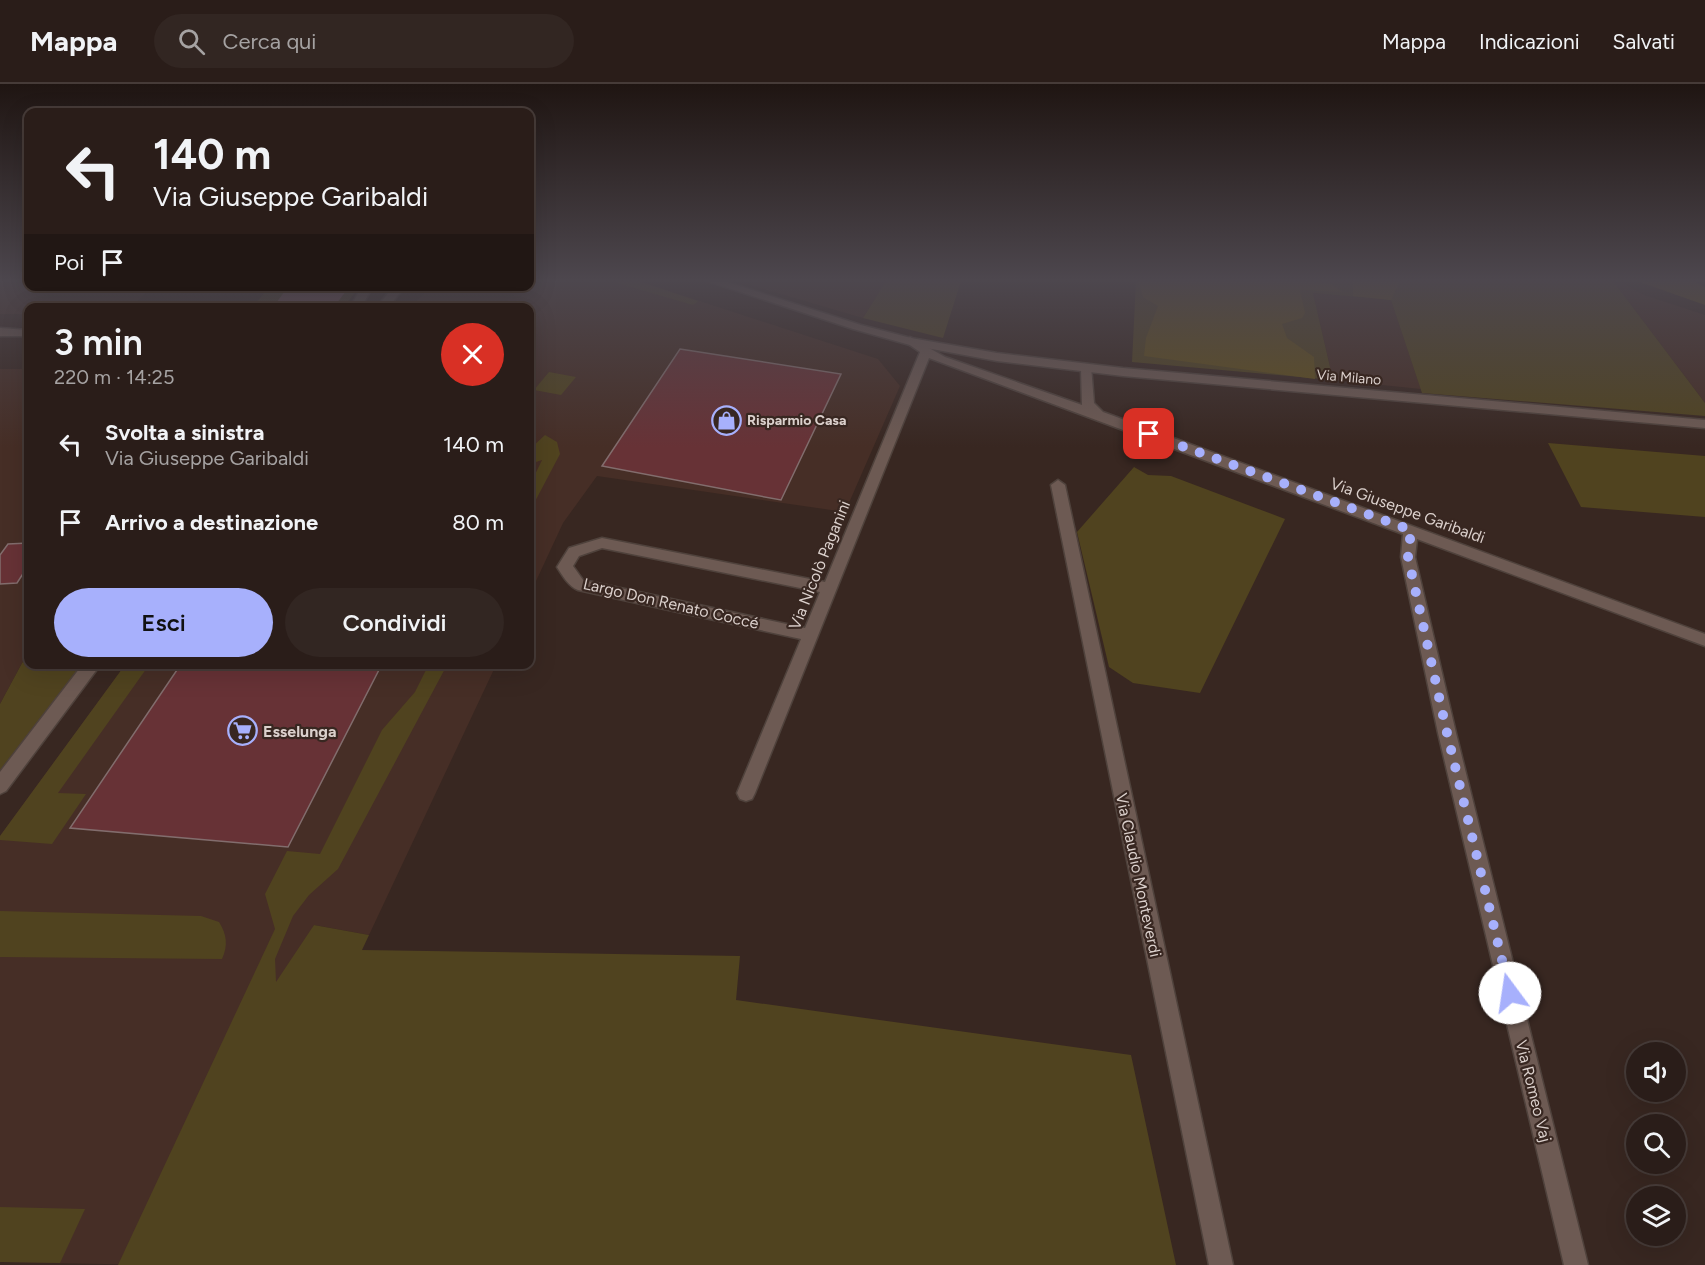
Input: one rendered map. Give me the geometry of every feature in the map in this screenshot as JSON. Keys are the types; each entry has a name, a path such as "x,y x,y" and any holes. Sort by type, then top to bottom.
{"street":[{"name":"Via Milano","path":"894,336 997,357 1087,369 1705,424"},
{"name":"Via Giuseppe Garibaldi","path":"910,341 940,360 1098,415 1705,640"},
{"name":"Via Nicolò Paganini","path":"746,793 926,351"},
{"path":"1087,369 1088,404 1098,415"},
{"name":"Via Claudio Monteverdi","path":"1058,485 1221,1265"},
{"name":"Via Romeo Vaj","path":"1411,530 1408,557 1447,733 1576,1265"},
{"name":"Largo Don Renato Coccé","path":"810,635 578,584 565,567 574,552 602,543 829,588"},
{"path":"0,786 89,669"}],"shaded area":[{"path":"534,336 808,336 878,359 900,386 845,512 597,476 563,523 534,585"},
{"path":"1133,336 1323,336 1333,380 1132,362"},
{"path":"1147,336 1286,336 1314,357 1315,379 1144,356"},
{"path":"1323,336 1403,336 1421,389 1333,380"},
{"path":"1403,336 1655,336 1705,403 1705,416 1422,393"},
{"path":"1655,336 1705,336 1705,403"},
{"path":"0,369 24,369 24,659 0,704"},
{"path":"549,372 576,377 561,395 534,390"},
{"path":"545,435 557,442 560,454 534,503 534,477 542,460 534,463 534,445"},
{"path":"1548,443 1705,456 1705,517 1581,507"},
{"path":"1134,467 1148,475 1171,476 1285,519 1200,693 1133,683 1109,667 1077,532"},
{"path":"24,659 24,669 78,669 0,770 0,704"},
{"path":"122,669 494,669 369,935 314,925 154,1265 0,1262 0,836"},
{"path":"122,669 146,669 58,793 86,794 52,844 0,840 0,836"},
{"path":"426,669 445,669 338,869 309,895 293,916 275,959 276,982 314,925 369,935 362,950 740,956 736,1000 1131,1055 1176,1265 118,1265 275,929 265,894 287,851 320,854 382,730 415,692"},
{"path":"0,911 201,916 219,922 224,931 226,945 222,959 0,957"},
{"path":"0,1207 85,1209 60,1263 0,1262"}],"building":[{"name":"Risparmio Casa","path":"680,349 841,374 781,500 602,466"},
{"path":"24,543 24,572 17,583 0,584 0,555 8,544"},
{"name":"Esselunga","path":"178,669 379,669 288,847 70,828"}],"place":[{"name":"Risparmio Casa","path":"726,420"},
{"name":"Esselunga","path":"242,731"}],"route":[{"path":"1149,434 1411,530 1408,557 1447,733 1510,993"}]}
